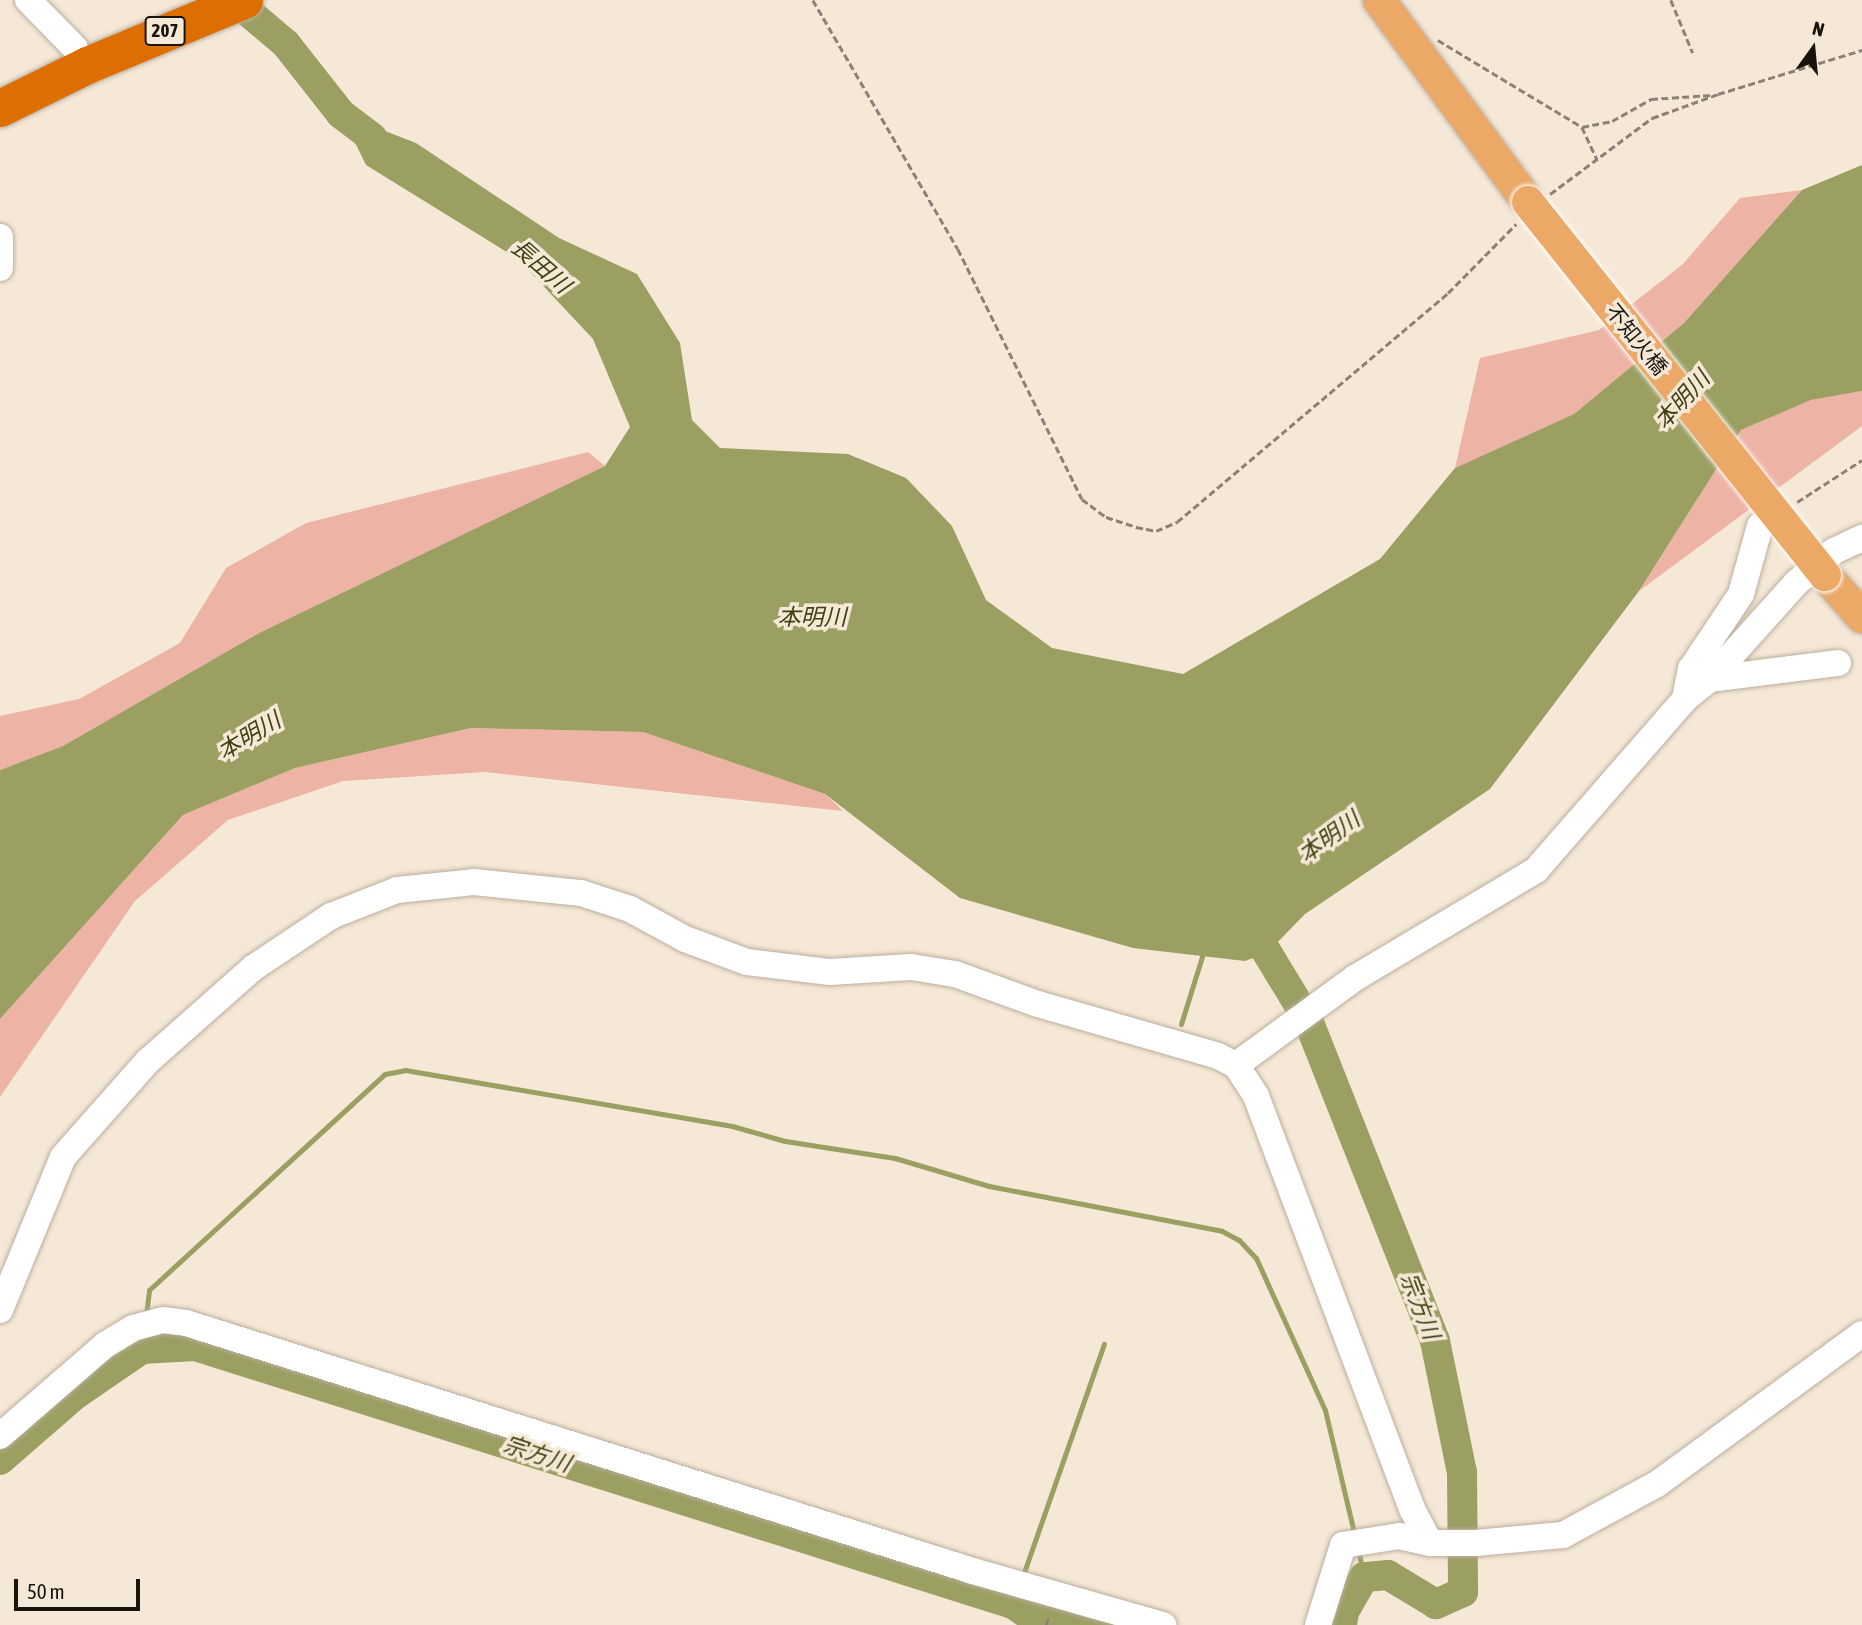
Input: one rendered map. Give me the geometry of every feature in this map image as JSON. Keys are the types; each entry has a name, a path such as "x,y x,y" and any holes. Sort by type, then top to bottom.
{"highway":[{"name":"207","path":"0,108 81,57 187,0"},
{"name":"207","path":"0,84 244,0"}],"main road":[{"name":"不知火橋","path":"1379,0 1531,207 1825,575 1862,617"}],"street":[{"path":"28,0 81,57"},
{"path":"0,237 0,268"},
{"path":"1685,699 1691,668 1741,594 1760,526"},
{"path":"1236,1065 1355,978 1536,870 1685,699 1710,679 1796,583 1834,551 1862,538"},
{"path":"1710,679 1838,663"},
{"path":"0,1310 63,1157 98,1112 253,968 331,916 397,890 474,882 581,894 629,909 685,939 747,962 830,972 911,967 955,974 1038,1004 1218,1056 1236,1065 1255,1096 1412,1509 1430,1543"},
{"path":"0,1436 105,1345 133,1328 163,1320 187,1323 973,1571 1163,1625"},
{"path":"1318,1625 1343,1545 1399,1536 1430,1543 1563,1535 1601,1517 1765,1409 1862,1334"}],"path":[{"path":"814,0 958,249 1082,499 1107,517 1156,531 1177,522 1448,293 1531,207 1653,118 1718,94 1862,50"},
{"path":"1671,0 1693,53"},
{"path":"1400,30 1446,42 1582,127 1597,159"},
{"path":"1582,127 1612,121 1651,99 1718,94"},
{"path":"1794,504 1862,460"}],"shaded area":[{"path":"1802,190 1684,323 1574,414 1455,468 1480,358 1599,330 1683,264 1740,198"},
{"path":"1862,391 1862,426 1639,591 1741,430 1811,400"},
{"path":"588,452 605,466 259,633 63,746 0,770 0,716 79,699 180,643 226,568 306,523"},
{"path":"471,728 643,732 825,794 843,811 485,772 343,781 228,820 135,901 0,1097 0,1019 183,815 295,768"}],"water":[{"name":"本明川","path":"341,114 416,143 559,238 637,274 680,343 692,420 720,448 848,454 906,478 952,526 986,600 1052,648 1183,674 1380,559 1455,468 1574,414 1684,323 1802,190 1862,165 1862,391 1811,400 1741,430 1639,591 1490,789 1305,914 1267,953 1245,961 1133,948 960,898 825,794 643,732 471,728 295,768 183,815 0,1019 0,770 63,746 259,633 605,466 630,427 593,339 518,259 366,165"}],"waterway":[{"name":"長田川","path":"234,0 286,44 341,114 372,137"},
{"name":"宗方川","path":"1246,918 1308,1020 1435,1341 1462,1472 1463,1592 1436,1604 1388,1575 1364,1577 1344,1611 1342,1625"},
{"path":"1181,1024 1204,950"},
{"path":"146,1315 149,1290 385,1074 405,1070 732,1126 785,1141 895,1158 989,1186 1222,1231 1239,1240 1256,1258 1325,1410 1355,1537"},
{"path":"142,1349 143,1335"},
{"path":"1022,1578 1104,1344"},
{"name":"宗方川","path":"0,1460 76,1394 142,1349 195,1346 1013,1604 1025,1612 1102,1625"},
{"path":"1358,1550 1364,1577"},
{"path":"1013,1604 1018,1591"},
{"path":"1020,1625 1025,1612"}]}
